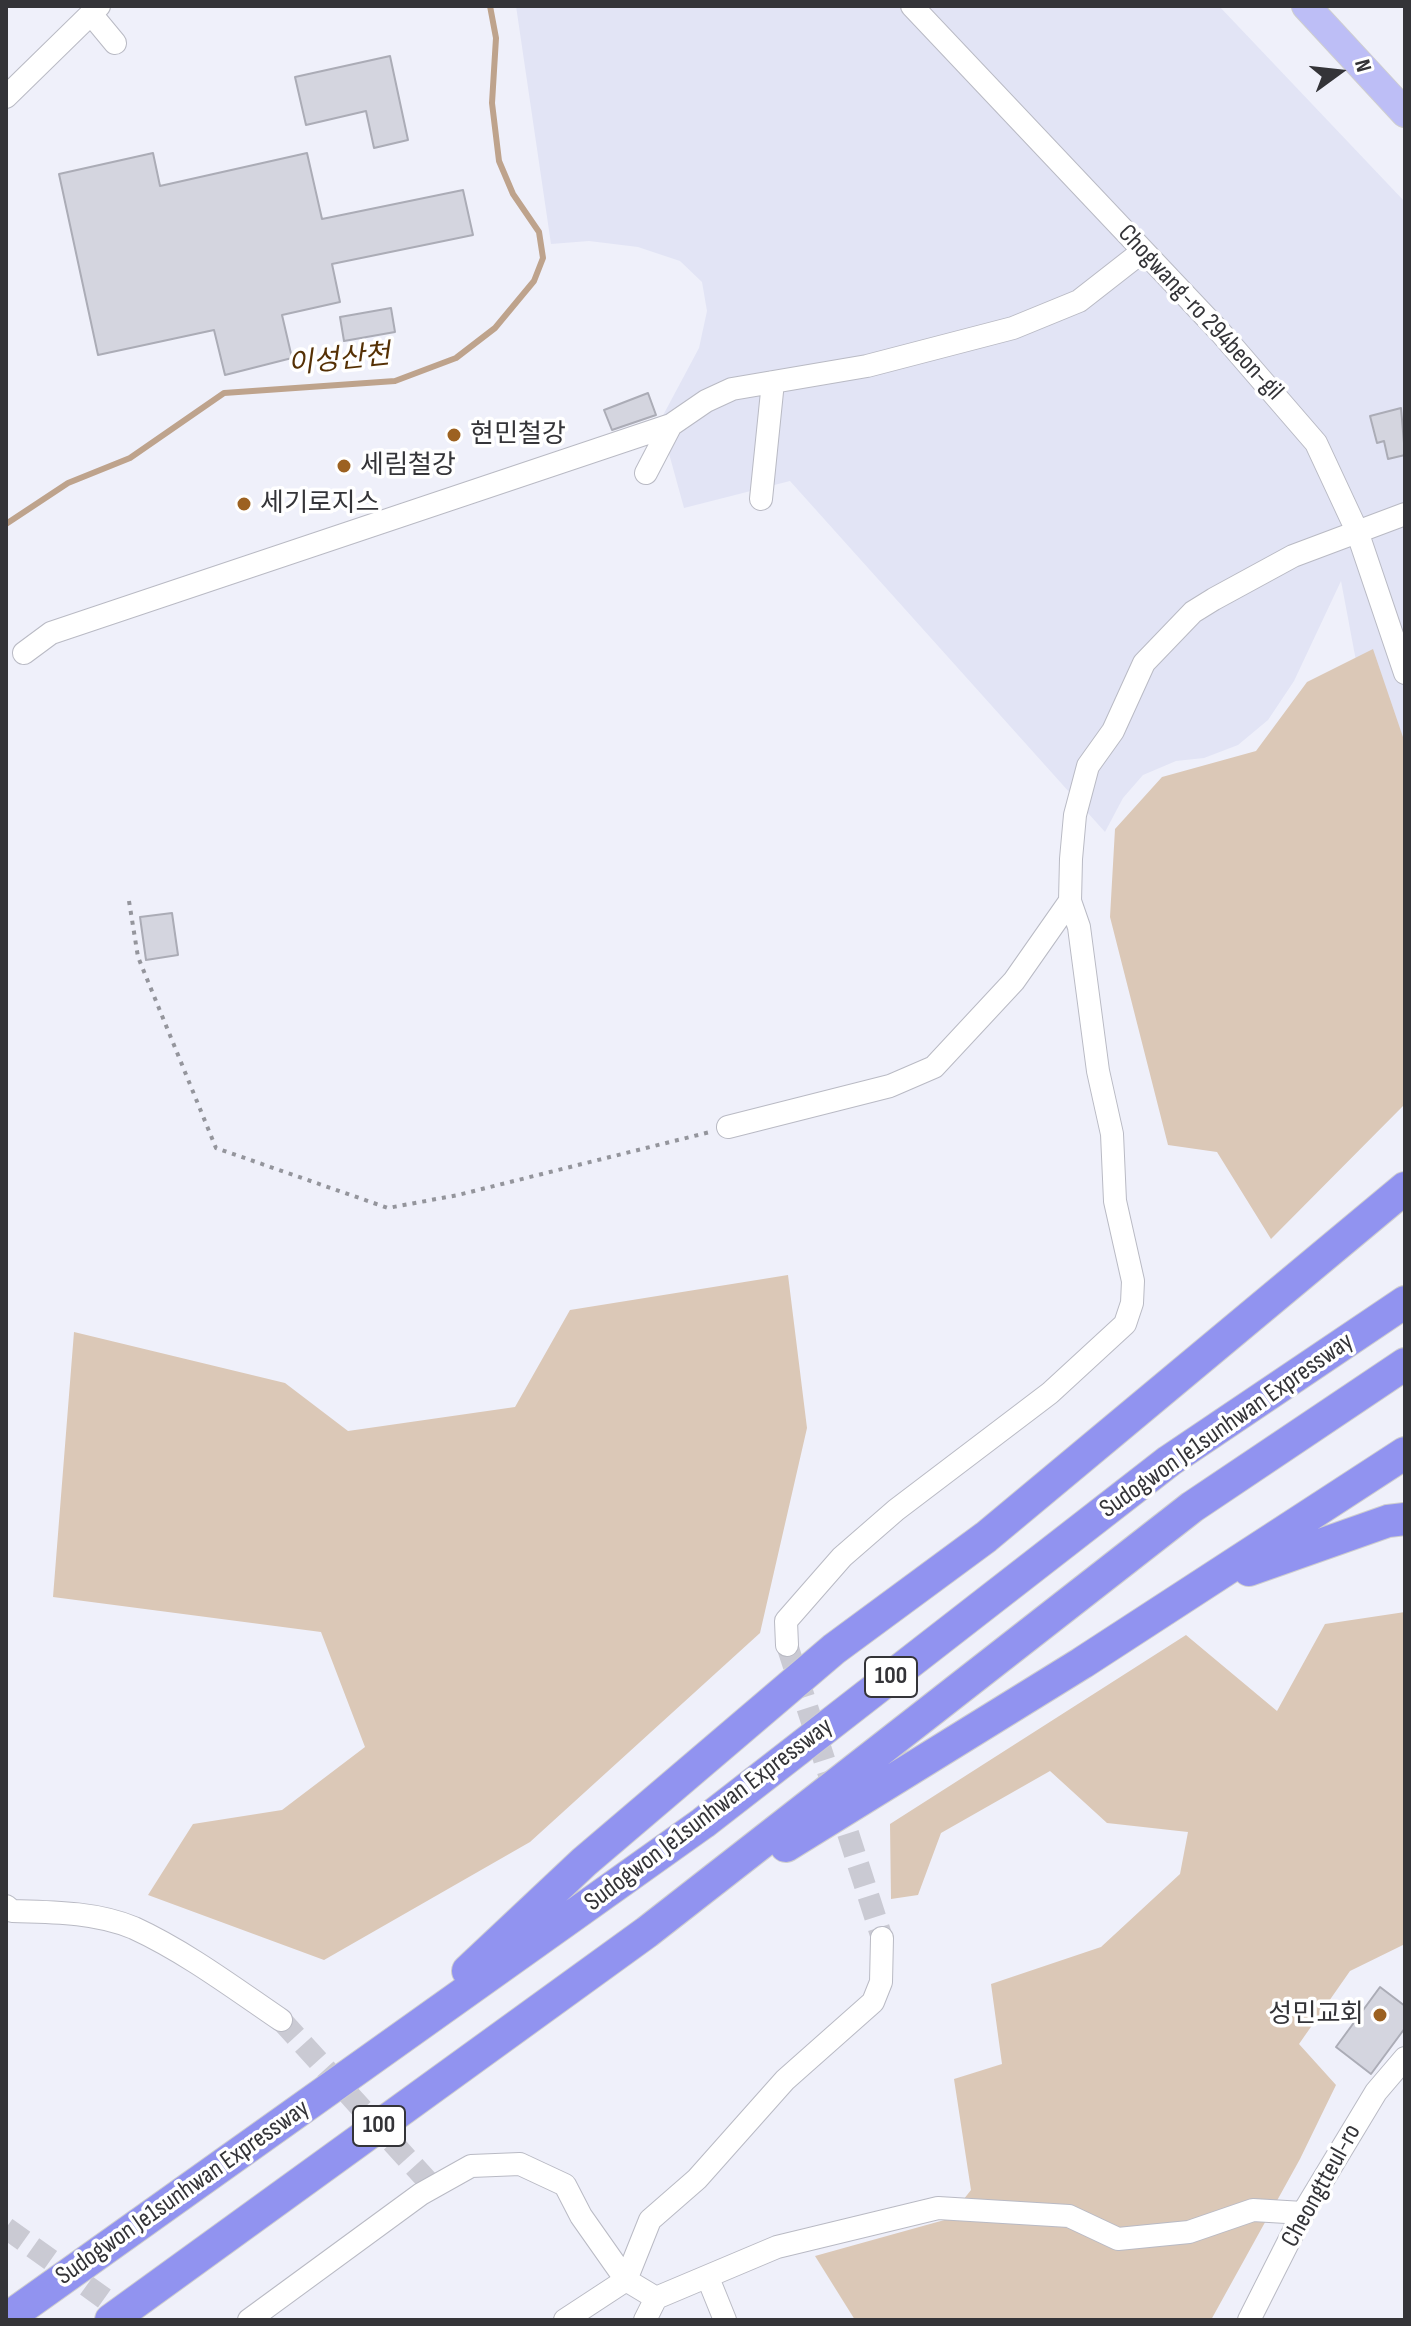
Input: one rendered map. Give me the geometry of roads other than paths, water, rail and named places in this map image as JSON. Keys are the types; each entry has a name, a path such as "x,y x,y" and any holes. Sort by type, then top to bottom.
{"highway":[{"path":"1379,1207 1405,1179"},
{"path":"379,2056 584,1862 834,1649 1049,1485 1405,1188"},
{"name":"Sudogwon Je1sunhwan Expressway","path":"6,2319 703,1823 1169,1461 1405,1302"},
{"name":"Sudogwon Je1sunhwan Expressway","path":"111,2320 647,1932 1192,1507 1405,1364"},
{"path":"647,1932 1201,1587 1405,1453"},
{"path":"1201,1587 1388,1521 1405,1519"}],"main road":[{"path":"1306,6 1405,113"}],"street":[{"name":"Chogwang-ro 294beon-gil","path":"912,6 1221,333 1316,443 1357,531 1405,673"},
{"path":"6,97 95,10 115,43"},
{"path":"24,653 51,633 671,425 706,401 732,389 867,366 1013,328 1079,301 1143,251"},
{"path":"761,499 773,382"},
{"path":"646,473 671,425"},
{"path":"787,1645 786,1621 842,1557 930,1483 1050,1393 1125,1324 1132,1303 1133,1281 1115,1201 1112,1134 1098,1071 1079,927 1070,901 1075,815 1088,766 1113,731 1144,663 1193,612 1214,599 1293,556 1405,514"},
{"path":"728,1127 890,1086 934,1067 1014,981 1070,901"},
{"path":"6,1906 12,1911 64,1912 132,1927 202,1967 281,2020"},
{"path":"565,2320 626,2280 650,2220 697,2179 785,2080 873,2002 881,1982 882,1938"},
{"name":"Cheongtteul-ro","path":"1249,2320 1303,2213 1376,2092 1405,2058"},
{"path":"249,2320 421,2194 471,2166 520,2164 565,2185 581,2216 626,2280 656,2298"},
{"path":"645,2320 656,2298 777,2247 938,2208 1069,2216 1118,2239 1189,2232 1253,2210 1303,2213"},
{"path":"708,2278 725,2320"}],"waterway":[{"name":"이성산천","path":"6,524 68,483 130,458 224,393 395,381 456,358 495,328 534,281 543,258 539,232 513,194 499,161 492,103 496,38 490,6"}],"tunnel":[{"path":"787,1645 882,1938"},
{"path":"281,2020 433,2187"},
{"path":"6,2228 133,2319"}],"place":[{"name":"현민철강","path":"454,435"},
{"name":"세림철강","path":"344,466"},
{"name":"세기로지스","path":"244,504"},
{"name":"성민교회","path":"1380,2015"}]}
